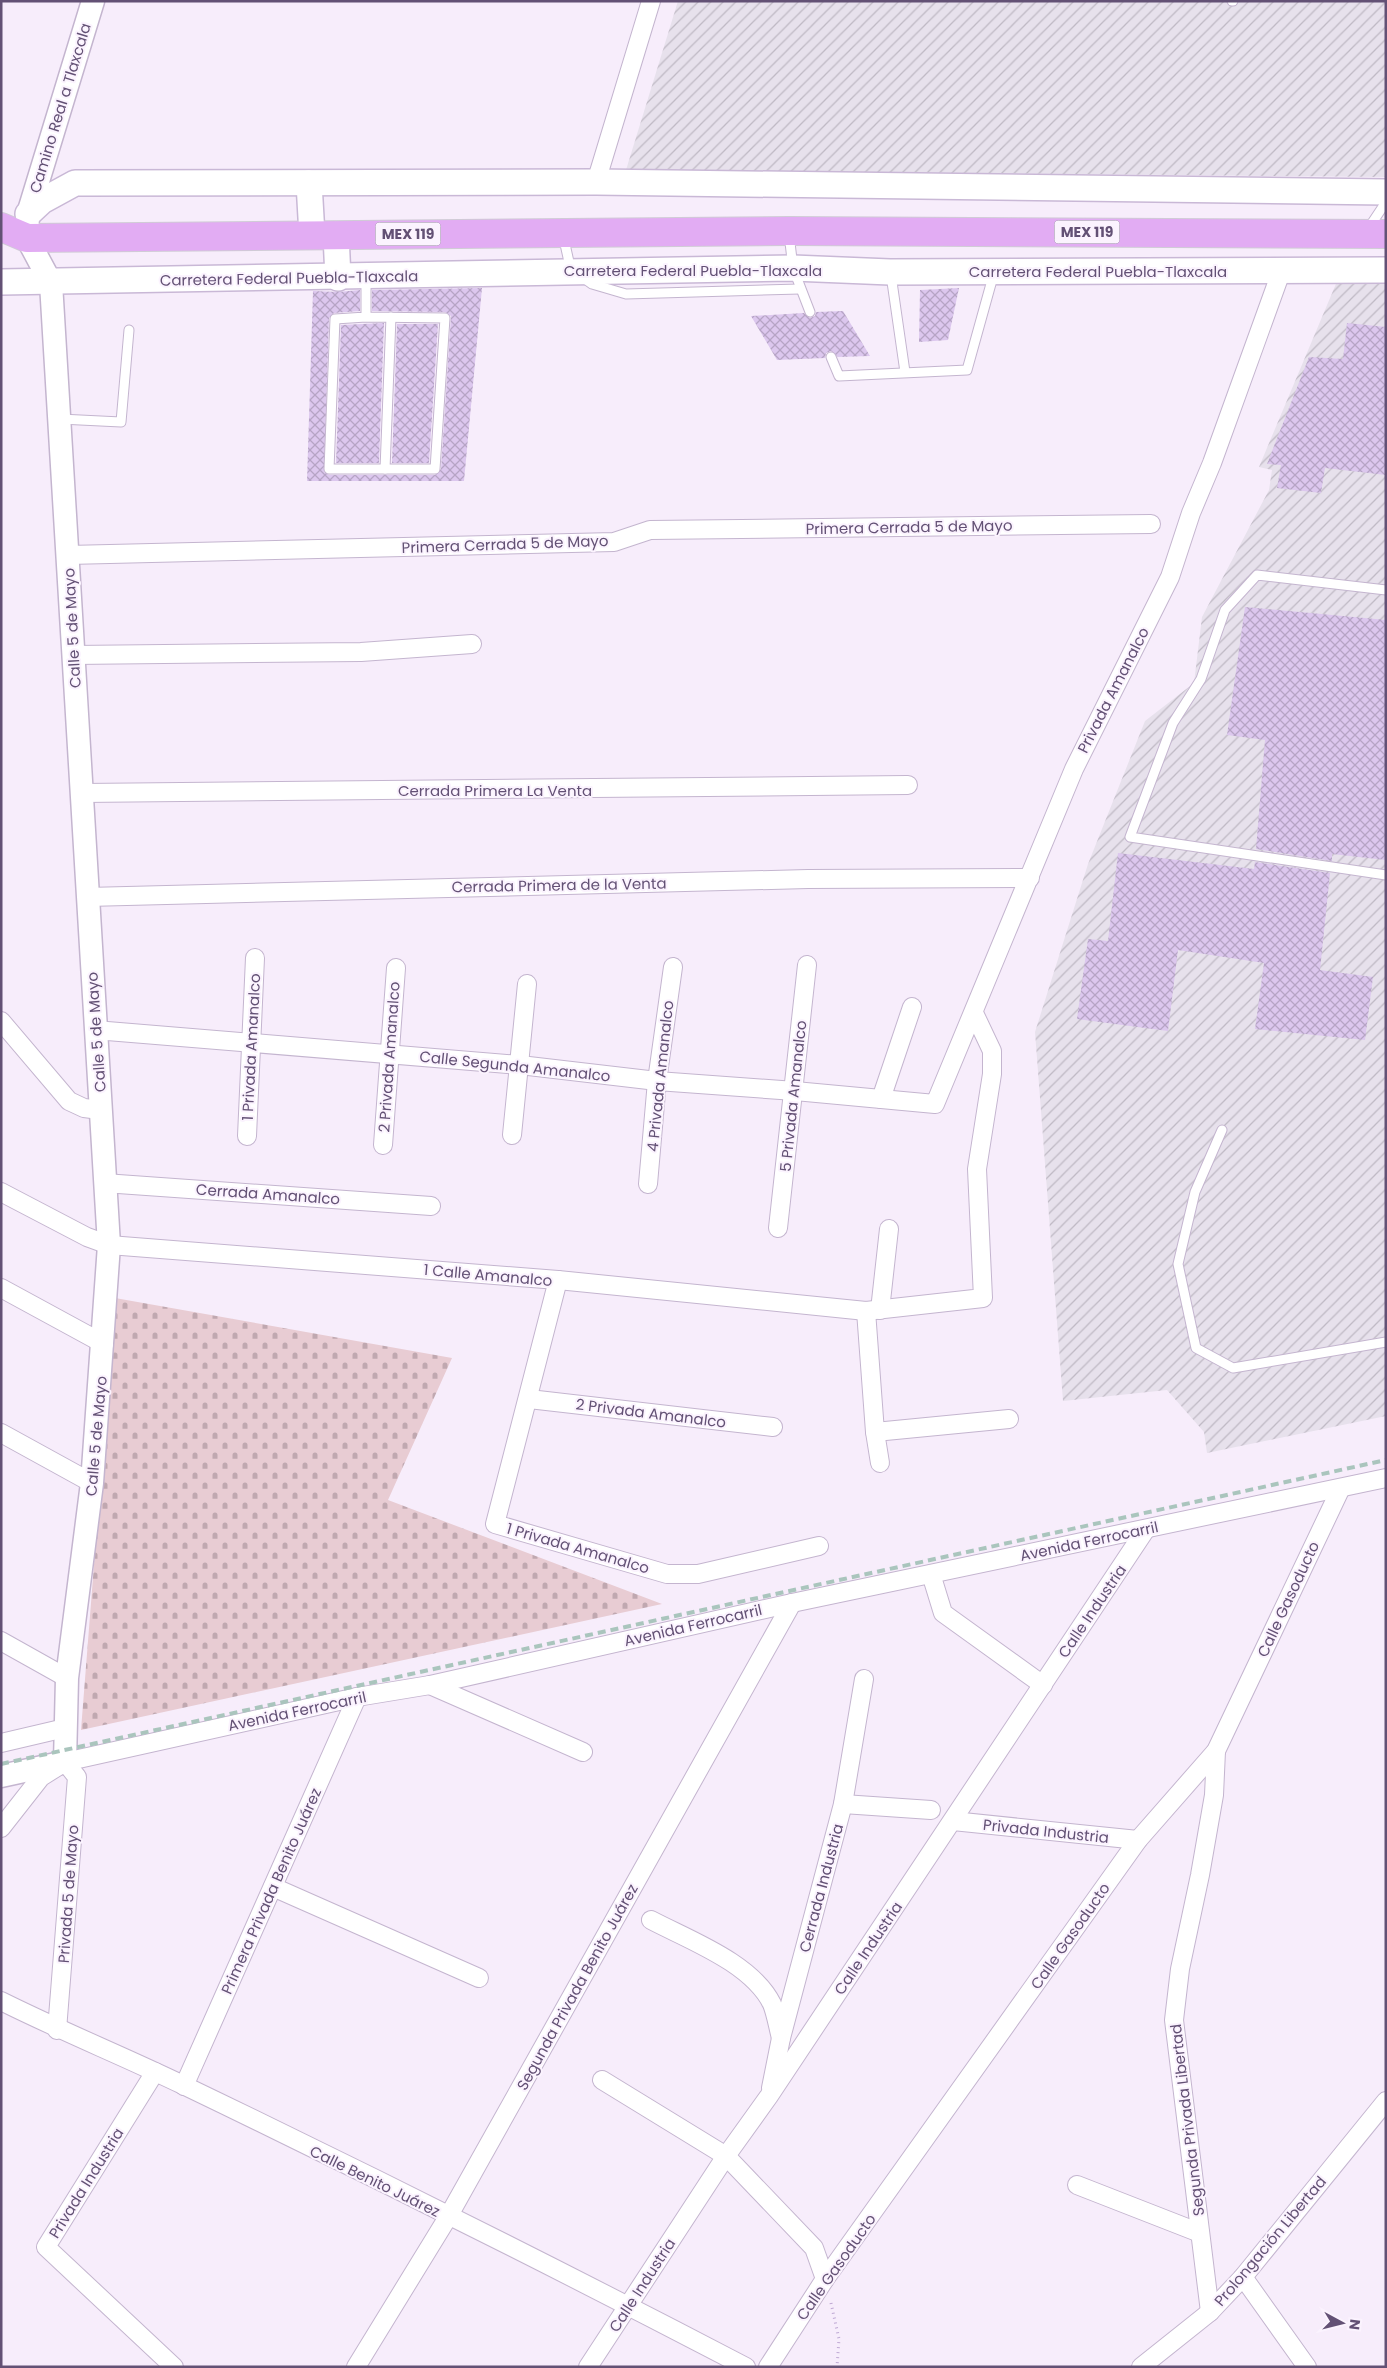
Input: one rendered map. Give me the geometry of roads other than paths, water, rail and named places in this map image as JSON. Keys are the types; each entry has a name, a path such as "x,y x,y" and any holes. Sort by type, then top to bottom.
{"main road":[{"path":"28,226 42,201 75,183 596,182 1386,192"},
{"path":"309,183 338,278"},
{"name":"MEX 119","path":"1,250 28,226"},
{"name":"MEX 119","path":"1,227 28,226 324,235 789,231 1375,233"},
{"name":"Carretera Federal Puebla-Tlaxcala","path":"1,282 51,283 338,278 571,271 797,278 890,272 994,270 1281,272 1386,270"}],"street":[{"name":"Camino Real a Tlaxcala","path":"28,226 93,1"},
{"path":"596,182 651,1"},
{"name":"Calle 5 de Mayo","path":"28,226 51,283 104,1183 110,1245 104,1344 92,1482 68,1678 65,1762"},
{"name":"Privada Amanalco","path":"935,1104 1074,769 1170,577 1191,513 1212,463 1281,272"},
{"name":"Primera Cerrada 5 de Mayo","path":"68,555 614,542 650,530 1151,524"},
{"path":"73,655 380,651 472,644"},
{"name":"Cerrada Primera La Venta","path":"82,793 908,785"},
{"name":"Cerrada Primera de la Venta","path":"88,897 808,879 1030,878"},
{"name":"1 Privada Amanalco","path":"247,1136 255,958"},
{"name":"5 Privada Amanalco","path":"778,1228 795,1090 807,965"},
{"name":"4 Privada Amanalco","path":"648,1184 657,1081 673,967"},
{"name":"2 Privada Amanalco","path":"383,1146 396,968"},
{"path":"512,1135 527,984"},
{"path":"881,1099 912,1007"},
{"name":"1 Calle Amanalco","path":"1,1192 87,1237 110,1245 558,1280 873,1310 983,1298 977,1169 992,1074 992,1051 974,1013"},
{"path":"1,1021 69,1100 84,1108 100,1110"},
{"name":"Calle Segunda Amanalco","path":"95,1030 520,1065 657,1081 795,1090 935,1104"},
{"name":"Cerrada Amanalco","path":"104,1183 431,1206"},
{"path":"880,1463 875,1432 873,1310 889,1229"},
{"name":"1 Privada Amanalco","path":"558,1280 529,1399 495,1524 667,1574 698,1574 819,1546"},
{"path":"1,1288 104,1344"},
{"name":"2 Privada Amanalco","path":"529,1399 773,1427"},
{"path":"875,1432 1009,1419"},
{"path":"1,1433 92,1482"},
{"name":"Avenida Ferrocarril","path":"1,1776 357,1697 430,1685 792,1603 1340,1490 1386,1478"},
{"name":"Calle Gasoducto","path":"768,2367 825,2279 1138,1840 1216,1751 1340,1490"},
{"name":"Calle Industria","path":"588,2367 726,2156 769,2096 1146,1529"},
{"path":"931,1574 943,1613 1043,1686"},
{"name":"Segunda Privada Benito Juárez","path":"356,2367 448,2217 792,1603"},
{"path":"1,1641 68,1678"},
{"name":"Cerrada Industria","path":"769,2096 781,2038 843,1804 864,1679"},
{"path":"430,1685 583,1752"},
{"name":"Primera Privada Benito Juárez","path":"184,2086 357,1697"},
{"path":"1,1743 65,1728"},
{"name":"Segunda Privada Libertad","path":"1210,2312 1174,2020 1180,1969 1200,1875 1214,1795 1216,1751"},
{"path":"1,1828 41,1777 65,1762"},
{"name":"Privada 5 de Mayo","path":"57,2030 77,1778 65,1762"},
{"path":"843,1804 931,1810"},
{"name":"Privada Industria","path":"953,1821 1138,1840"},
{"path":"273,1887 479,1978"},
{"path":"651,1920 728,1959 756,1982 772,2004 781,2038"},
{"name":"Calle Benito Juárez","path":"1,2001 57,2030 184,2086 629,2306 746,2367"},
{"name":"Privada Industria","path":"155,2072 46,2247 174,2367"},
{"path":"602,2080 726,2156 814,2248 825,2279"},
{"name":"Prolongación Libertad","path":"1141,2367 1210,2312 1244,2276 1384,2107"},
{"path":"1077,2185 1200,2233"},
{"path":"1244,2276 1307,2367"}],"lane":[{"path":"1375,233 1386,202"},
{"path":"789,231 797,278 810,312"},
{"path":"563,232 571,271"},
{"path":"831,357 838,376 967,370 994,270"},
{"path":"890,272 905,372"},
{"path":"366,277 366,317"},
{"path":"366,317 445,318 435,469 329,468 335,319 366,317"},
{"path":"385,469 391,317"},
{"path":"58,419 122,422 129,330"},
{"path":"1386,590 1257,575 1224,610 1201,679 1173,723 1130,837 1386,875"},
{"path":"1222,1130 1195,1192 1178,1264 1196,1348 1233,1368 1386,1342"}],"railway":[{"path":"1,1764 1386,1460"}]}
